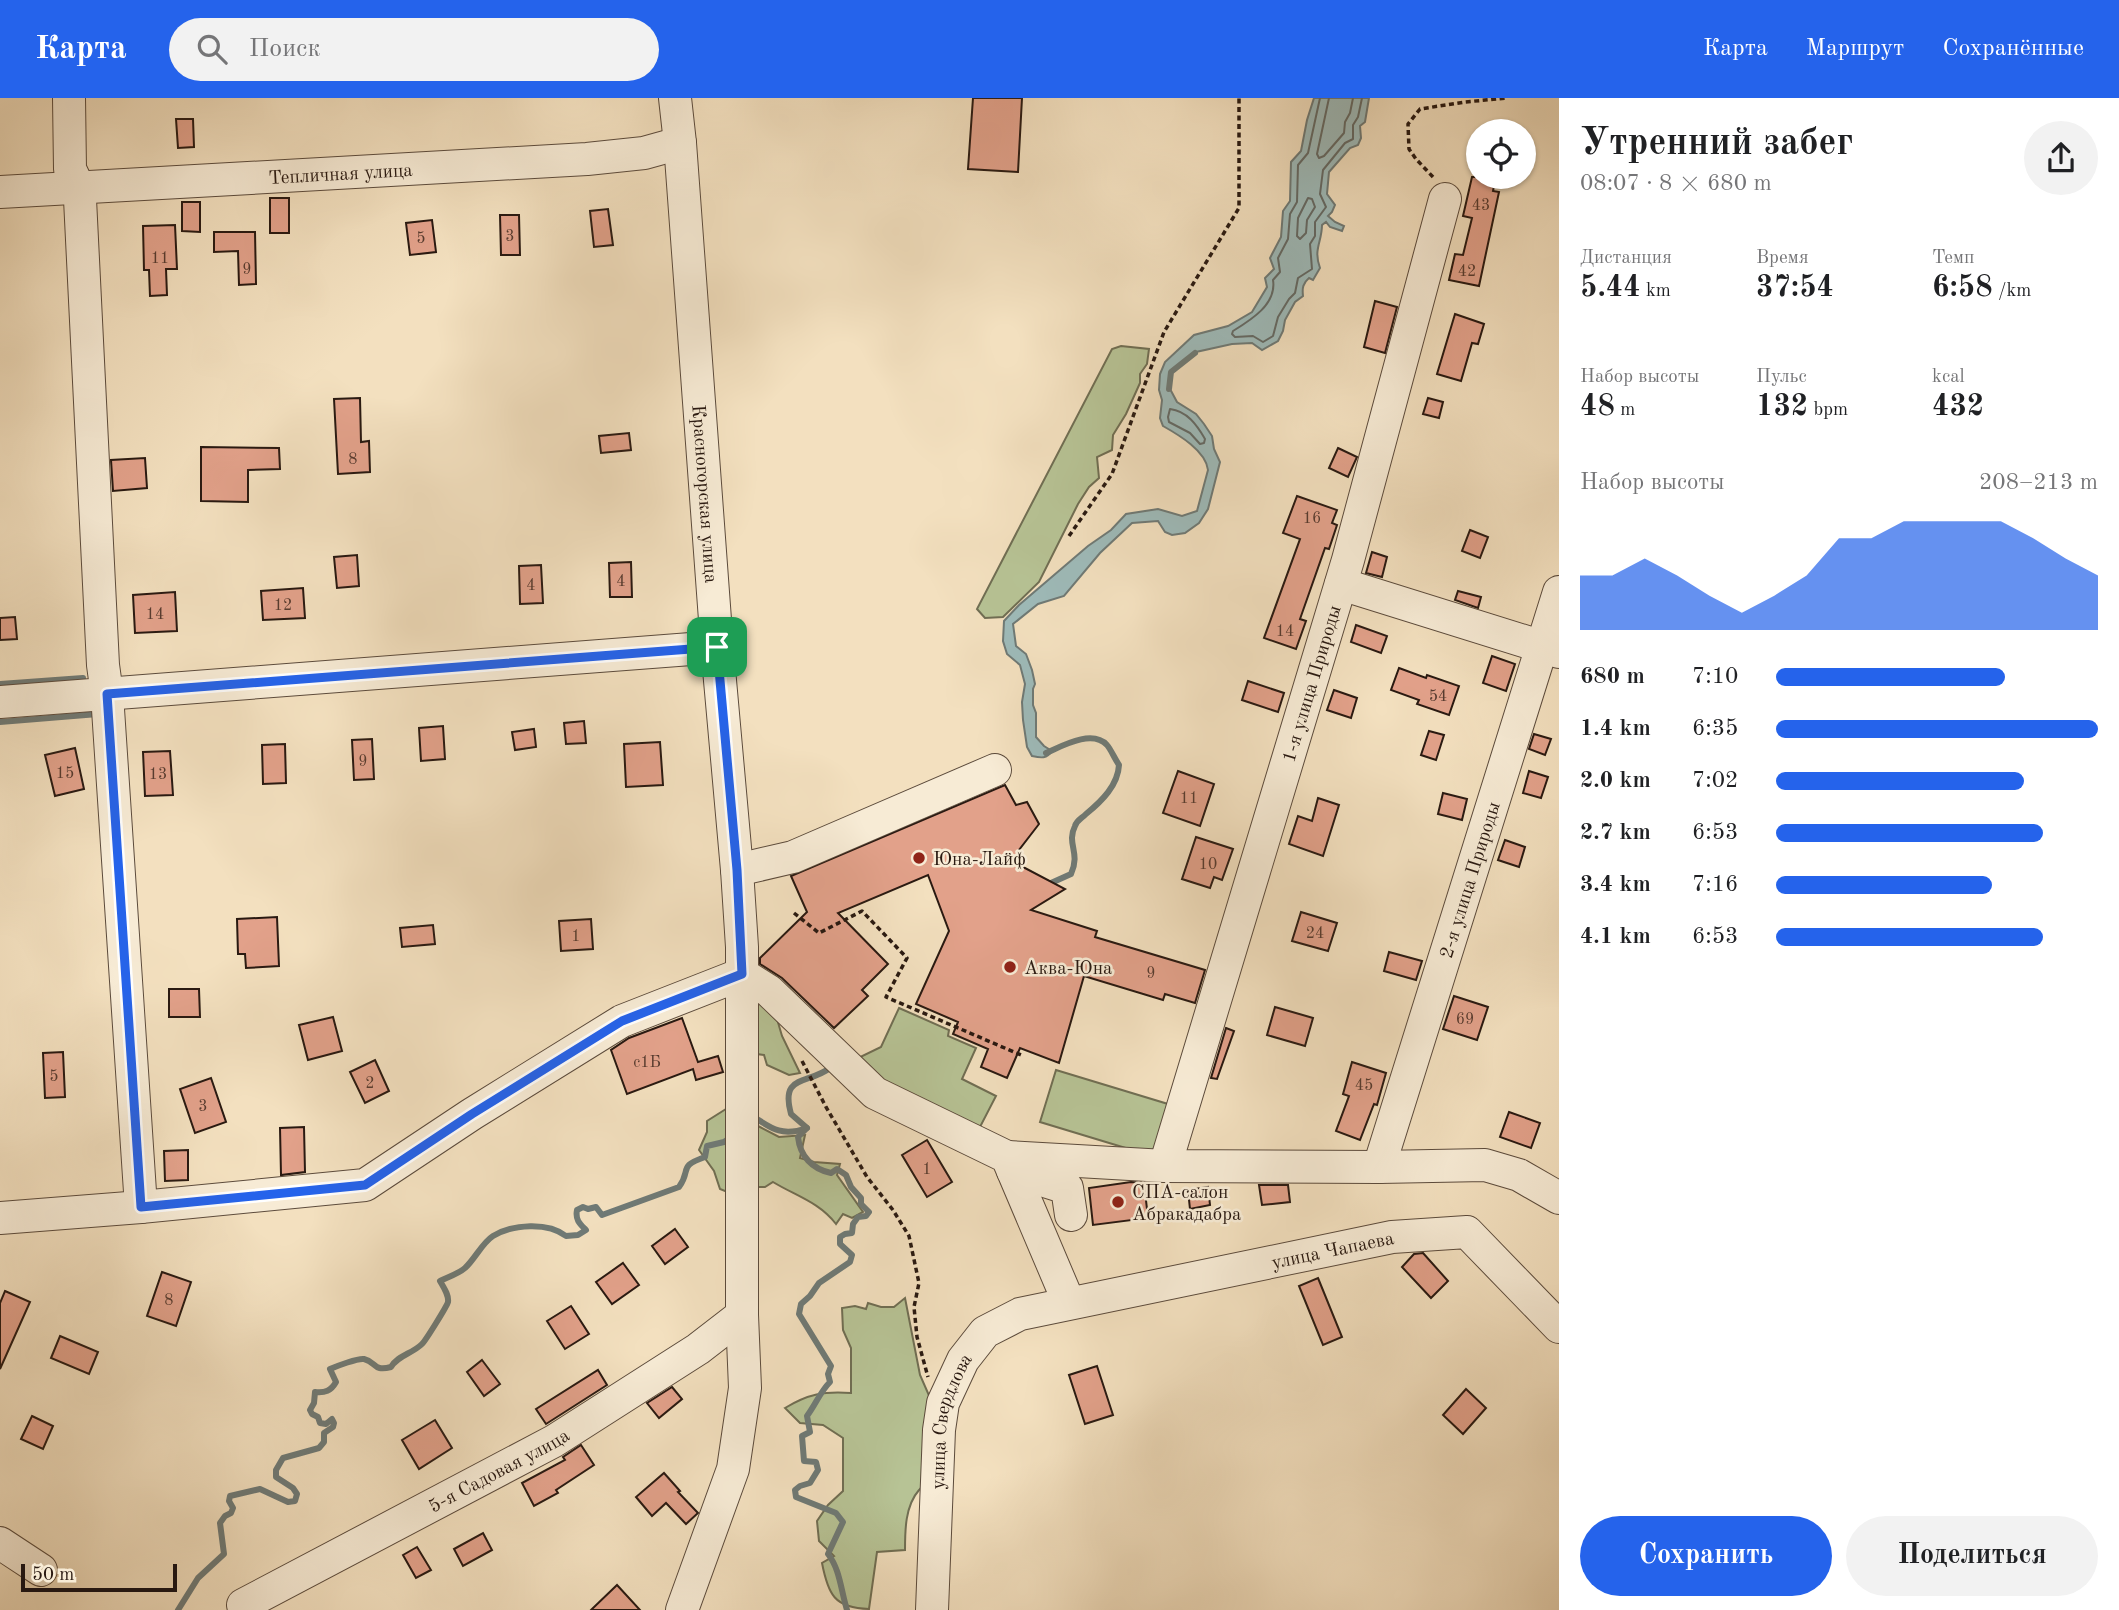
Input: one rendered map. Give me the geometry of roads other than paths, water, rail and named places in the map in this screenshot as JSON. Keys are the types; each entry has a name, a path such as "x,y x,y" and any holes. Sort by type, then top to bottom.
{"street":[{"path":"69,98 70,169 78,186 80,199 103,665 141,1207"},
{"name":"Красногорская улица","path":"675,98 737,870 742,974 744,1388 733,1469 682,1610"},
{"name":"Тепличная улица","path":"0,192 587,159 644,153 680,143"},
{"name":"1-я улица Природы","path":"1165,1166 1341,584 1445,199"},
{"path":"1341,584 1550,650"},
{"name":"2-я улица Природы","path":"1379,1167 1550,650 1559,592"},
{"path":"0,702 717,647"},
{"path":"737,870 793,857 995,771"},
{"path":"0,1218 365,1185 472,1114 622,1021 742,974 769,991 875,1093 1010,1164 1067,1188 1071,1214"},
{"path":"1010,1164 1485,1166 1519,1175 1559,1198"},
{"path":"1010,1164 1069,1303"},
{"name":"улица Чапаева","path":"1069,1303 1392,1237 1467,1233 1559,1327"},
{"name":"улица Свердлова","path":"932,1610 939,1430 943,1403 963,1360 985,1332 1020,1314 1069,1303"},
{"name":"5-я Садовая улица","path":"243,1605 554,1441 698,1349 742,1315"},
{"path":"0,1543 41,1570"}],"water":[{"path":"1314,98 1369,98 1365,122 1360,126 1361,138 1358,145 1350,148 1329,172 1327,194 1335,205 1328,216 1344,226 1342,231 1330,227 1326,222 1322,225 1318,251 1320,268 1313,280 1309,278 1304,284 1303,296 1295,302 1285,320 1278,341 1262,350 1252,343 1232,344 1196,352 1171,372 1169,387 1177,402 1196,414 1204,424 1212,436 1220,462 1208,509 1199,523 1185,533 1172,535 1165,532 1158,521 1132,523 1100,553 1064,596 1038,604 1013,624 1016,646 1026,654 1035,684 1033,705 1036,713 1036,737 1052,751 1044,757 1032,756 1027,747 1023,720 1025,684 1020,665 1007,654 1003,641 1004,621 1088,546 1111,530 1126,514 1158,509 1182,516 1197,511 1208,470 1202,456 1191,444 1163,426 1160,418 1160,374 1165,362 1194,335 1228,326 1252,312 1267,287 1265,278 1274,269 1270,258 1281,237 1283,211 1290,201 1291,162 1301,151"}],"waterway":[{"path":"1169,389 1171,372 1195,353"},
{"path":"0,684 83,678"},
{"path":"0,722 98,714"},
{"path":"1046,753 1077,740 1101,740 1119,765 1116,779 1108,792 1076,824 1072,838 1075,860 1071,874 1051,883"},
{"path":"751,1115 784,1132 807,1128 791,1114 789,1092 798,1082 830,1068"},
{"path":"807,1128 798,1137 804,1156 818,1168 831,1173 837,1169 846,1175 851,1187 861,1198 861,1204 869,1212 866,1216 858,1217 853,1224 852,1233 840,1237 840,1244 852,1255 850,1262 819,1283 801,1304 799,1314 831,1366 828,1374 830,1382 807,1416 810,1432 802,1436 804,1461 816,1462 818,1470 810,1483 795,1490 796,1497 836,1513 843,1522 828,1554 838,1573 847,1610"},
{"path":"178,1610 198,1578 224,1554 220,1523 233,1508 229,1501 230,1496 260,1489 288,1502 295,1501 297,1494 293,1488 276,1477 276,1470 283,1458 319,1448 324,1442 324,1433 333,1427 332,1419 326,1424 320,1423 310,1410 315,1392 327,1391 336,1382 330,1369 361,1359 381,1368 391,1367 422,1344 448,1302 440,1281 465,1268 493,1236 510,1229 530,1226 550,1228 566,1236 578,1235 586,1230 577,1219 577,1210 596,1207 602,1215 679,1187 688,1166 705,1157 707,1146 724,1142 733,1136"}],"place":[{"name":"Юна-Лайф","path":"919,858"},
{"name":"Аква-Юна","path":"1010,967"},
{"name":"СПА-салон Абракадабра","path":"1118,1202"}]}
